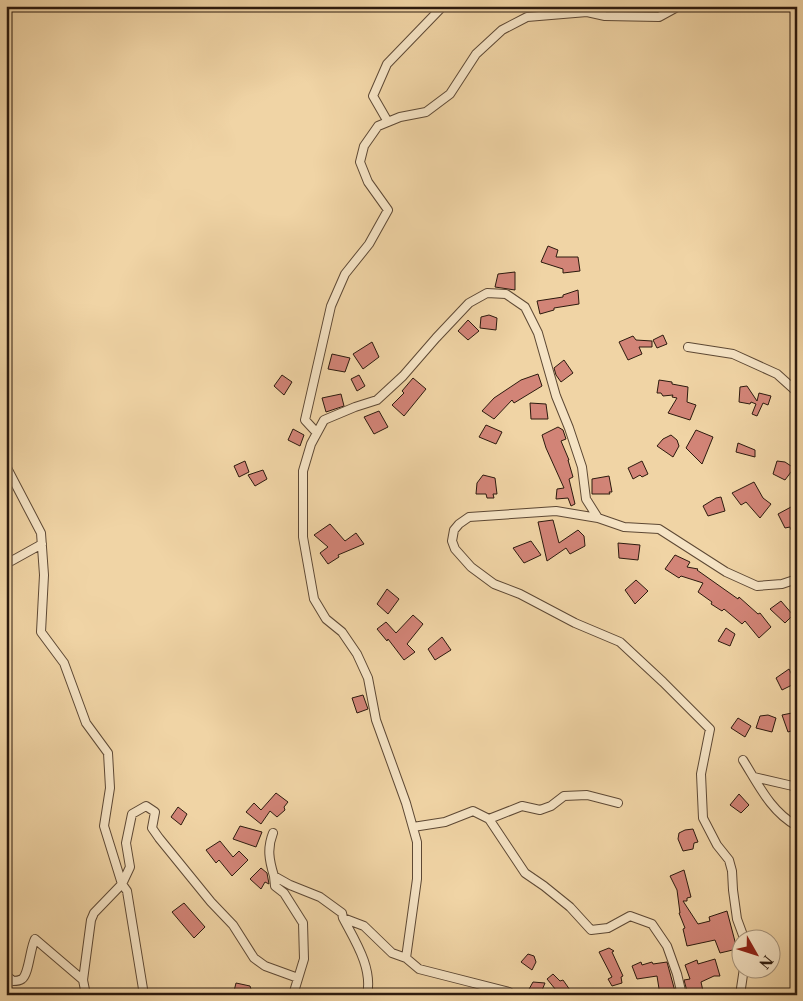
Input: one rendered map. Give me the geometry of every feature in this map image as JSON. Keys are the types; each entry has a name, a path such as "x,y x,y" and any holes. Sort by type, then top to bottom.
{"street":[{"path":"388,122 373,96 387,64 443,6"},
{"path":"317,433 304,420 331,306 345,274 369,244 388,210 368,182 360,162 364,146 378,126 400,117 426,112 450,94 476,54 502,30 527,17 587,12 605,16 659,17 679,6"},
{"path":"406,958 417,879 416,842 406,803 376,720 368,678 357,654 342,632 326,619 314,599 303,537 303,471 311,444 324,420 377,400 403,376 469,303 487,293 506,294 524,307 538,333 556,396 582,466 586,499 598,518"},
{"path":"688,348 733,354 778,374 797,392"},
{"path":"6,466 41,533 44,575 40,632 64,663 86,722 108,752 110,788 104,826 122,884 127,891 144,995"},
{"path":"740,928 737,919 729,860 703,818 701,774 710,730 620,642 575,623 520,594 494,584 471,567 454,549 452,541 454,530 469,517 556,511 598,518 624,527 659,528 726,572 757,586 782,584 797,579"},
{"path":"6,564 42,544"},
{"path":"743,760 769,800 785,819 797,826"},
{"path":"754,777 797,787"},
{"path":"488,819 522,806 540,810 551,806 564,796 587,795 618,803"},
{"path":"86,995 83,980 91,920 94,913 122,884 130,867 126,843 132,814 146,806 155,812 152,828 159,838 211,902 233,925 254,958 265,966 298,978"},
{"path":"413,827 444,822 473,812 488,819 525,873 570,907 591,930 608,928 630,916 652,924 667,946 682,995"},
{"path":"273,833 269,844 269,860 275,886 284,893 303,923 304,959 293,995"},
{"path":"274,876 290,885 320,897 342,913 360,950 368,976 367,995"},
{"path":"343,918 364,926 392,953 406,958 419,969 509,992"},
{"path":"6,975 13,981 22,979 26,974 34,939 83,980"},
{"path":"740,995 743,978"}],"building":[{"path":"548,246 558,250 556,257 578,257 580,271 563,273 563,269 541,262"},
{"path":"515,272 515,290 495,287 498,274"},
{"path":"578,290 579,304 554,308 554,310 540,314 537,301 563,297 563,295"},
{"path":"489,315 497,318 496,330 480,328 481,317"},
{"path":"468,320 479,331 468,340 458,331"},
{"path":"663,335 667,344 657,348 653,340"},
{"path":"633,336 636,340 652,341 652,347 639,347 642,354 628,360 619,342"},
{"path":"372,342 379,357 363,369 353,354"},
{"path":"332,354 350,358 345,372 328,369"},
{"path":"564,360 573,373 561,382 554,368"},
{"path":"538,374 542,386 514,403 512,400 494,419 482,411 494,398 521,380"},
{"path":"282,375 292,382 284,395 274,386"},
{"path":"359,375 365,386 357,391 351,379"},
{"path":"413,378 426,389 404,416 392,405 404,393 402,391"},
{"path":"659,380 688,387 687,402 696,405 690,420 668,413 677,398 672,397 673,395 663,396 661,393 657,393"},
{"path":"747,386 757,401 759,393 771,396 768,405 763,403 757,416 752,414 756,404 739,402 740,387"},
{"path":"341,394 344,406 326,412 322,398"},
{"path":"530,403 546,404 548,419 531,419"},
{"path":"379,411 388,427 374,434 364,417"},
{"path":"486,425 502,432 496,444 479,437"},
{"path":"558,427 563,430 566,439 561,441 569,460 573,477 569,479 575,504 571,506 568,498 556,499 557,489 564,488 542,435"},
{"path":"293,429 304,435 300,446 288,440"},
{"path":"696,430 713,437 702,464 686,448"},
{"path":"671,435 677,440 679,446 673,457 657,446 663,439"},
{"path":"738,443 755,450 755,457 736,452"},
{"path":"245,461 249,472 239,477 234,466"},
{"path":"642,461 648,474 642,477 640,475 633,479 628,468"},
{"path":"777,461 785,462 794,468 785,480 773,474"},
{"path":"263,470 267,479 255,486 248,475"},
{"path":"483,475 495,478 497,494 493,494 494,498 487,498 486,494 476,494 477,483"},
{"path":"609,476 612,492 609,492 610,494 592,494 592,479"},
{"path":"754,482 763,498 771,504 760,518 746,502 741,505 732,493"},
{"path":"721,497 725,511 708,516 703,506"},
{"path":"791,507 797,517 797,525 791,530 790,527 785,528 778,514"},
{"path":"553,520 559,543 578,530 584,536 585,546 570,554 566,548 547,561 538,522"},
{"path":"330,524 345,541 356,533 364,544 338,555 339,557 328,564 320,553 328,547 314,535"},
{"path":"531,541 541,555 524,563 513,548"},
{"path":"618,543 640,545 638,560 619,558"},
{"path":"675,555 690,562 687,567 698,569 738,599 739,597 758,614 760,613 771,627 759,638 745,621 742,624 724,609 722,611 711,604 712,602 698,592 703,583 681,576 679,578 665,569"},
{"path":"636,580 648,591 635,604 625,590"},
{"path":"387,589 399,599 388,614 377,604"},
{"path":"781,601 793,615 785,623 770,609"},
{"path":"413,615 423,624 407,644 415,652 404,660 388,639 387,641 377,629 386,622 396,633"},
{"path":"726,628 735,634 730,646 718,641"},
{"path":"442,637 451,650 435,660 428,649"},
{"path":"789,669 796,683 782,690 776,678"},
{"path":"363,695 368,709 357,713 352,698"},
{"path":"797,712 797,729 788,732 782,715"},
{"path":"768,715 776,718 772,732 756,728 760,716"},
{"path":"738,718 751,726 745,737 731,728"},
{"path":"276,793 288,802 284,807 285,810 277,817 270,811 261,824 246,812 254,803 261,810"},
{"path":"739,794 749,805 741,813 730,805"},
{"path":"178,807 187,814 181,825 171,817"},
{"path":"240,826 262,832 256,847 233,839"},
{"path":"693,829 698,842 694,843 693,849 683,851 678,839 679,833"},
{"path":"220,841 233,857 239,851 248,860 232,876 219,860 216,863 206,850"},
{"path":"261,868 267,873 269,884 265,882 261,889 250,879"},
{"path":"684,870 691,897 687,898 687,901 683,901 698,924 710,921 709,917 727,911 731,928 730,951 720,953 715,940 687,946 683,929 685,928 679,913 677,890 670,876"},
{"path":"184,903 205,927 194,938 172,912"},
{"path":"609,948 614,951 612,952 623,976 621,977 622,983 612,986 608,979 612,977 599,952"},
{"path":"528,954 534,956 536,962 532,970 521,962"},
{"path":"715,959 720,976 714,976 701,982 702,995 688,995 684,980 690,979 685,965 697,960 698,964"},
{"path":"641,962 642,965 652,962 653,964 667,962 676,995 660,995 657,976 637,979 632,966"},
{"path":"553,974 560,981 563,980 571,995 560,995 547,979"},
{"path":"533,982 545,983 540,995 528,991"},
{"path":"236,983 250,986 253,995 233,995"}]}
